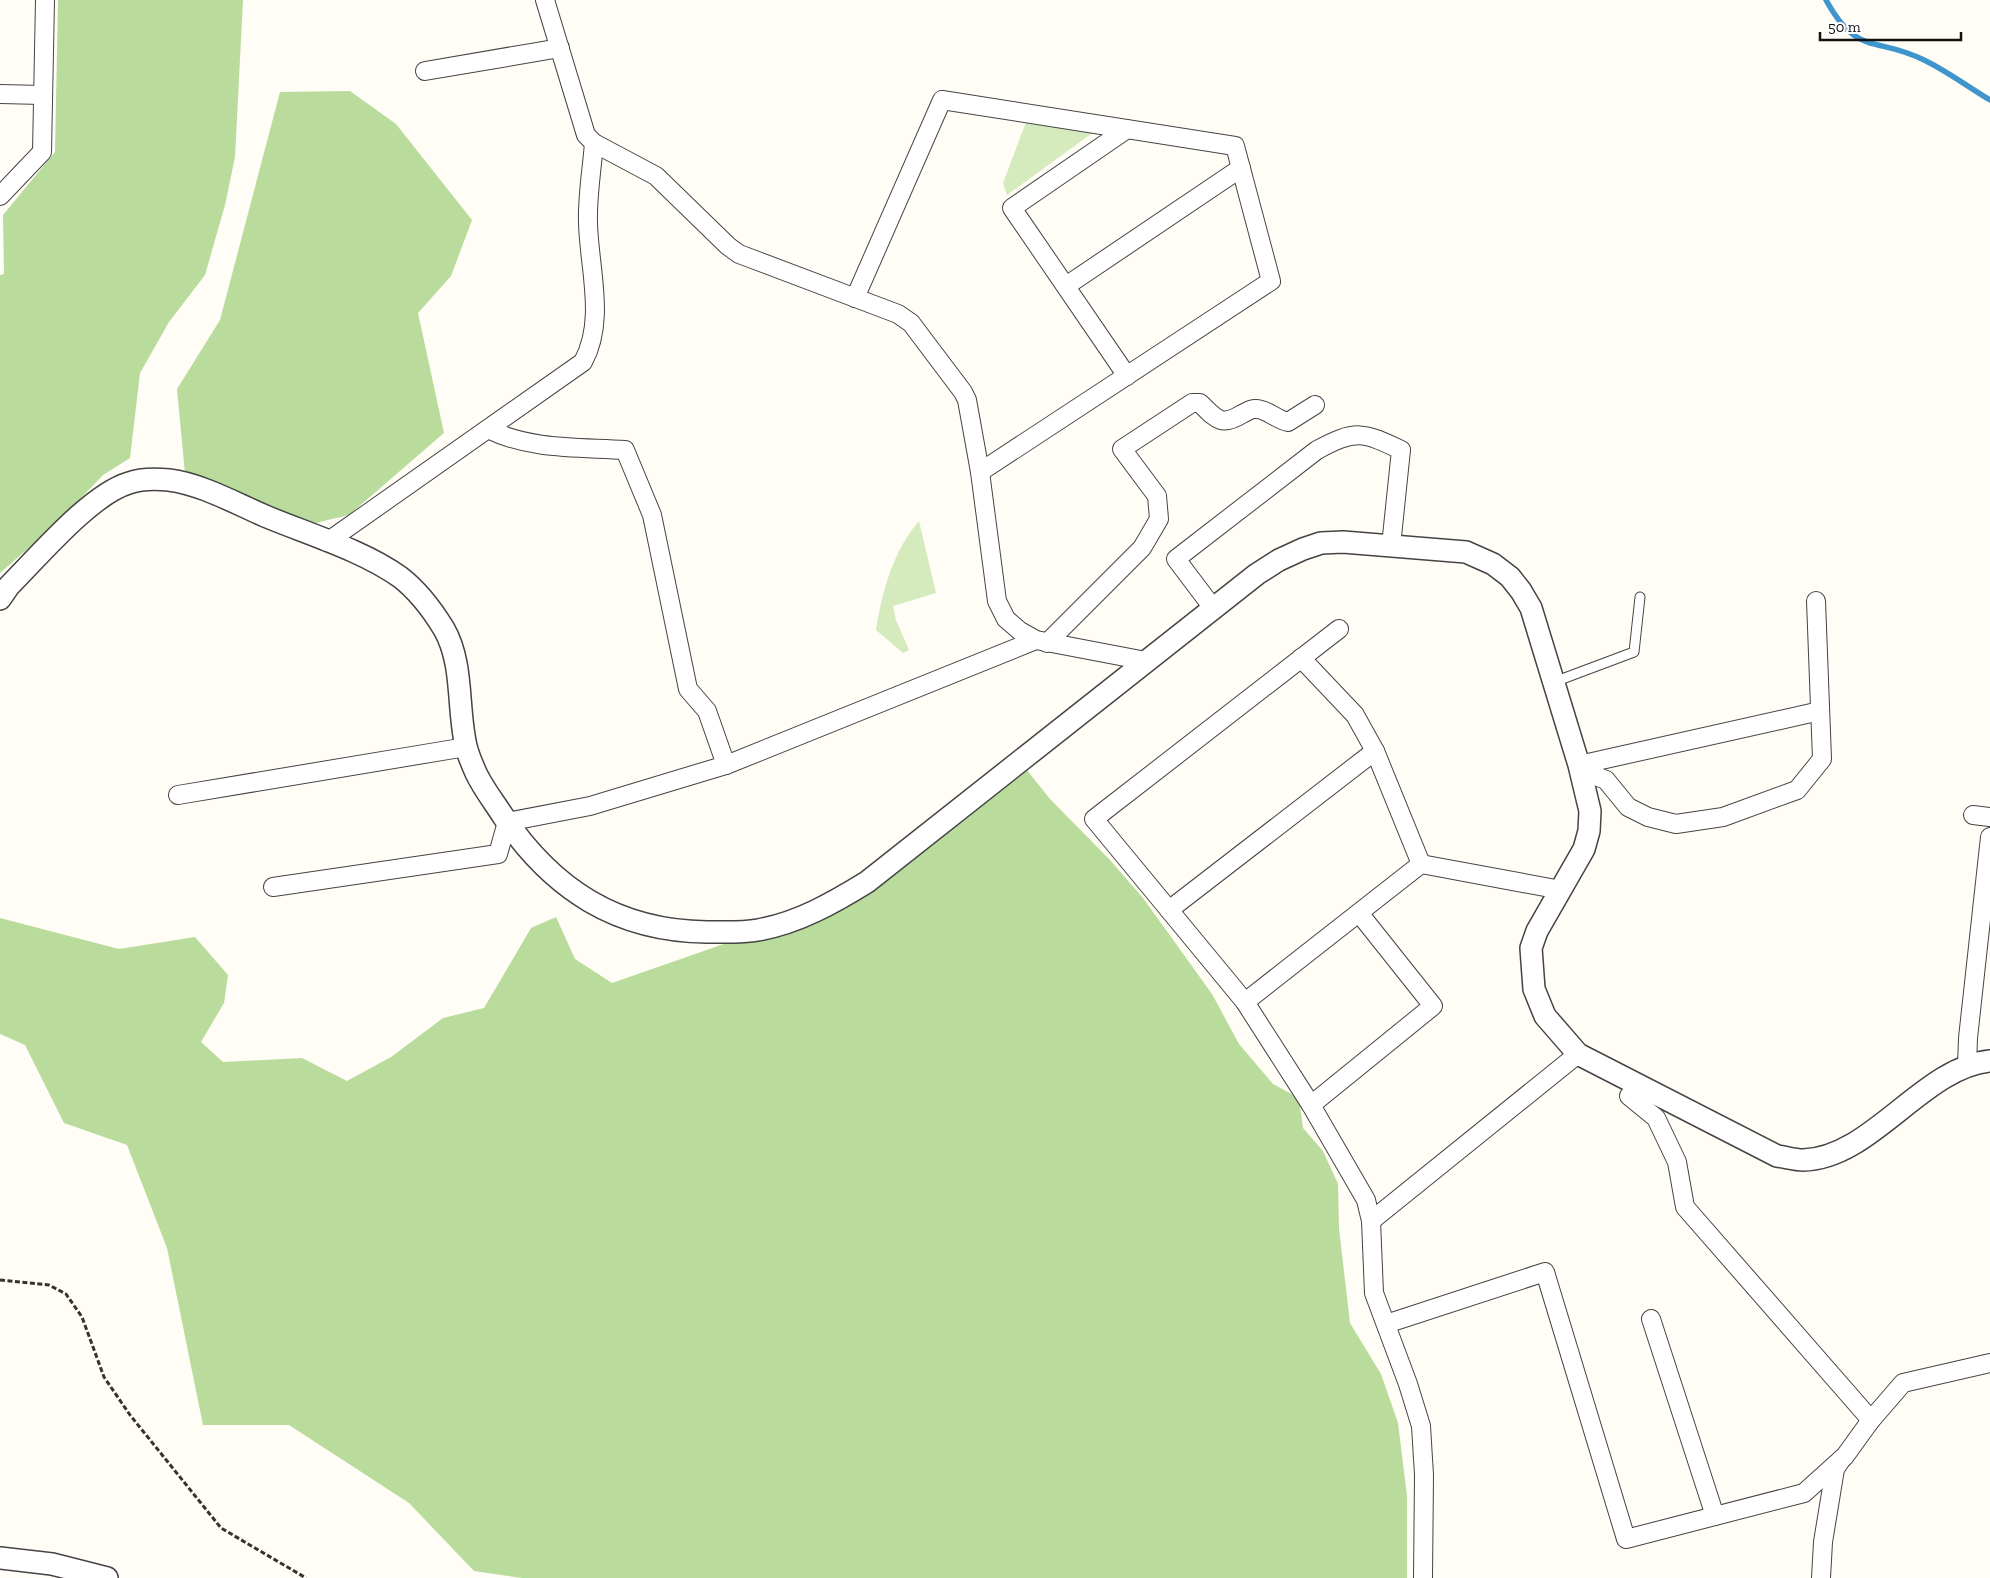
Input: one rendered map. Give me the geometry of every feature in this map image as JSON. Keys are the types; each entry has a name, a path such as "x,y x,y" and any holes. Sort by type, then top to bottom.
{"street":[{"path":"0,196 42,152 45,0"},
{"path":"545,0 586,135 594,143 656,176 738,254 898,314 911,323 963,392 967,400 980,472 997,601 1006,619 1020,631 1042,642 1146,661"},
{"path":"425,72 560,48"},
{"path":"0,94 42,95"},
{"path":"855,298 942,100 1235,146 1271,281 980,472"},
{"path":"1127,130 1012,208 1127,376"},
{"path":"327,542 582,362 589,350 594,325 594,290 588,222 594,143"},
{"path":"1066,286 1241,168"},
{"path":"507,822 590,806 726,765 1042,642 1142,548 1159,519 1157,496 1122,449 1192,403 1200,403 1216,419 1222,421 1231,421 1252,408 1260,409 1280,420 1288,422 1315,406"},
{"path":"488,429 505,437 538,444 625,450 652,515 688,690 707,711 726,765"},
{"path":"1213,608 1176,559 1317,450 1335,440 1352,435 1369,435 1401,450 1391,546"},
{"path":"0,599 9,586 93,502 130,482 169,480 201,489 367,558 400,577 415,591 445,631 454,657 466,747 477,775 507,822 535,858 564,884 592,902 618,916 647,926 683,932 757,931 830,905 867,882 1213,608 1279,560 1321,543 1343,542 1466,552 1493,564 1510,577 1522,591 1530,608 1554,682 1590,811 1589,831 1584,849 1537,931 1531,948 1531,972 1534,989 1545,1016 1578,1054 1776,1156 1803,1160 1830,1154 1855,1142 1945,1078 1967,1066 1990,1061"},
{"path":"1579,768 1606,780 1628,807 1648,817 1676,824 1723,818 1797,790 1822,759 1816,601"},
{"path":"1339,629 1094,819 1245,1002 1311,1105 1366,1200 1371,1221 1374,1293 1421,1426 1424,1475 1423,1578"},
{"path":"1301,658 1355,715 1375,751 1420,864"},
{"path":"1579,768 1820,711"},
{"path":"178,795 466,747"},
{"path":"1169,910 1375,751"},
{"path":"274,887 498,854 507,822"},
{"path":"1967,1066 1968,1038 1990,837"},
{"path":"1245,1002 1420,864 1561,890"},
{"path":"1311,1105 1433,1006 1359,913"},
{"path":"1371,1221 1578,1054"},
{"path":"1637,1085 1629,1096 1656,1118 1678,1162 1685,1207 1871,1420"},
{"path":"1386,1324 1545,1272 1626,1539 1804,1493 1844,1456"},
{"path":"1651,1319 1715,1516"},
{"path":"1821,1578 1823,1542 1835,1470 1871,1420 1904,1383 1990,1363"},
{"path":"0,1558 52,1564 107,1578"}],"lane":[{"path":"1554,682 1634,652 1640,597"}],"path":[{"path":"0,1280 49,1284 66,1294 82,1317 104,1377 130,1415 220,1528 306,1578"}],"green space":[{"path":"58,0 243,0 235,157 225,205 205,275 169,322 140,373 130,458 103,475 56,524 0,573 0,275 4,274 3,215 55,152"},
{"path":"350,91 396,124 472,220 451,276 418,313 444,433 349,515 311,524 185,474 177,389 220,320 280,92"},
{"path":"1029,114 1102,126 1007,195 1003,183"},
{"path":"919,521 936,593 893,606 896,620 909,650 903,653 876,630 885,587 890,573 902,545"},
{"path":"1022,764 1050,799 1110,860 1143,898 1212,994 1239,1044 1273,1084 1299,1098 1303,1128 1323,1151 1338,1184 1339,1229 1350,1323 1381,1374 1398,1423 1407,1496 1407,1578 522,1578 474,1571 409,1503 289,1425 203,1425 167,1248 127,1145 64,1123 25,1045 0,1034 0,918 119,949 195,937 228,975 224,1003 201,1042 223,1062 302,1058 347,1081 391,1057 443,1018 484,1008 531,928 556,917 575,959 612,983 784,923 844,897"}],"waterway":[{"path":"1826,0 1837,18 1858,38 1924,60 1990,100"}]}
